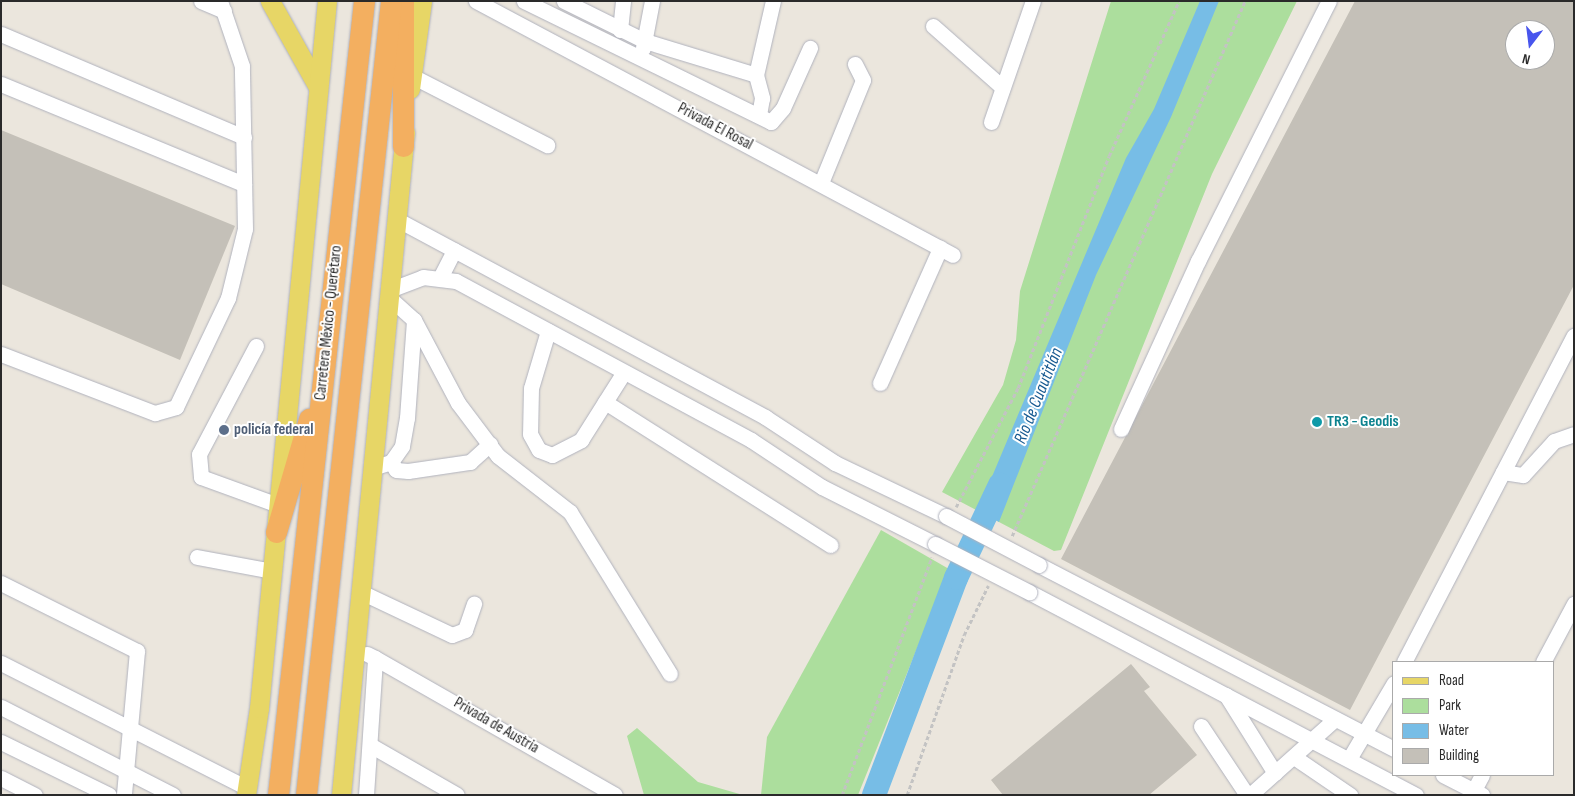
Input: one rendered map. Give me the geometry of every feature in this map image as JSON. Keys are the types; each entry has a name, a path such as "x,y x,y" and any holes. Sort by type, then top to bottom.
{"highway":[{"name":"Carretera México - Querétaro","path":"278,795 364,1"},
{"name":"Carretera México - Querétaro","path":"306,795 391,1"},
{"path":"403,146 404,1"},
{"path":"276,532 323,379"}],"main road":[{"path":"270,1 318,87"},
{"path":"246,791 276,532 327,1"},
{"path":"341,795 363,593 383,464 392,294 403,146 422,1"}],"street":[{"path":"1,354 155,413 176,407 228,298 245,229 242,66 222,6 201,1"},
{"name":"Privada El Rosal","path":"476,1 947,251 880,383"},
{"path":"524,1 642,57 771,122 783,108 810,48"},
{"path":"564,1 645,41 756,75"},
{"path":"620,30 623,1"},
{"path":"642,57 652,1"},
{"path":"759,116 762,98 756,75 773,1"},
{"path":"991,122 1033,1"},
{"path":"1121,429 1198,260 1329,1"},
{"path":"932,26 1002,87"},
{"path":"1,34 244,137"},
{"path":"821,183 864,80 855,64"},
{"path":"412,76 547,145"},
{"path":"1,84 244,184"},
{"path":"398,220 728,397 835,463 949,516 1039,565 1392,748"},
{"path":"441,276 454,250"},
{"path":"670,674 570,512 490,444 458,403 414,320 392,294 423,277 441,276 715,420 822,487 935,547 1028,592 1416,795"},
{"path":"531,322 543,298"},
{"path":"414,320 407,418 402,446 383,464 396,470 408,471 470,462 490,444"},
{"path":"573,344 585,321"},
{"path":"548,331 531,388 530,434 539,450 552,454 581,440 624,372"},
{"path":"1405,661 1574,336"},
{"path":"256,346 199,454 202,477 278,505"},
{"path":"715,420 728,397"},
{"path":"605,402 830,545"},
{"path":"1503,472 1523,475 1554,441 1574,434"},
{"path":"197,557 272,571"},
{"path":"1,583 137,651 127,727 124,795"},
{"path":"363,593 452,635 465,630 474,604"},
{"path":"1544,661 1574,604"},
{"name":"Privada de Austria","path":"358,649 616,795"},
{"path":"366,795 375,658"},
{"path":"1,663 127,727 246,791"},
{"path":"1349,759 1367,735 1392,687"},
{"path":"1226,695 1275,773"},
{"path":"1,707 126,767 173,795"},
{"path":"1201,726 1249,795 1335,719"},
{"path":"1,742 109,795"},
{"path":"370,745 457,795"},
{"path":"1294,757 1350,795"},
{"path":"1446,776 1478,793 1482,776"},
{"path":"1,778 35,795"}],"path":[{"path":"949,516 1018,388 1109,156 1179,1"},
{"path":"1011,538 1245,1"},
{"path":"842,795 935,547"},
{"path":"907,795 964,635 990,582"}],"green space":[{"path":"1111,1 1297,1 1212,174 1061,550 1054,551 942,492 1003,385 1016,340 1020,291"},
{"path":"881,530 949,569 858,795 761,795 767,737"},
{"path":"637,728 698,782 743,795 644,795 627,736"}],"water":[{"path":"1200,1 1219,1 1171,117 1096,275 999,522 978,510 1126,158 1154,109"}],"building":[{"name":"TR3 - Geodis","path":"1355,1 1574,1 1574,285 1350,710 1061,559"},
{"path":"1,130 235,226 180,360 1,284"},
{"path":"1131,664 1150,687 1144,691 1197,755 1149,795 1003,795 991,780"}],"waterway":[{"name":"Rio de Cuautitlán","path":"874,795 956,578 1000,485"}],"place":[{"name":"TR3 - Geodis","path":"1317,422"},
{"name":"policía federal","path":"224,430"}]}
